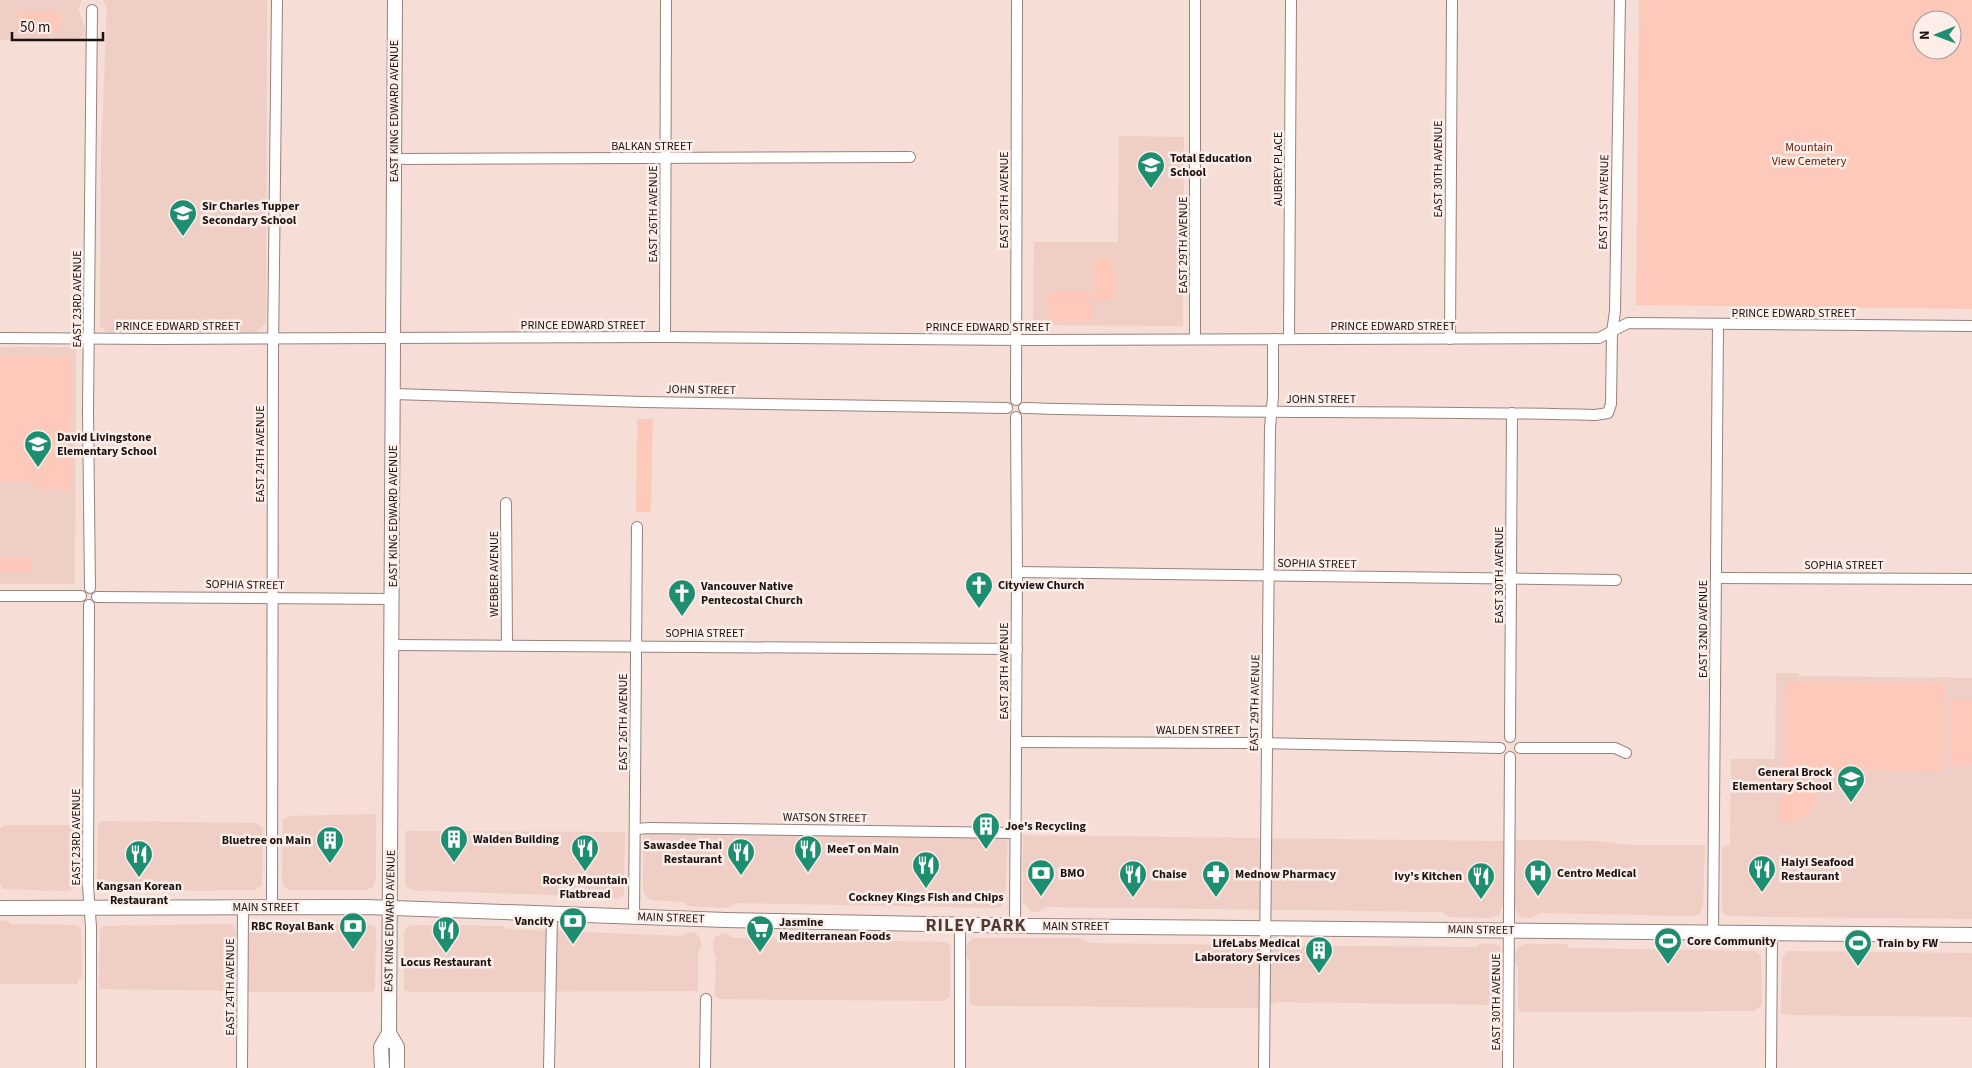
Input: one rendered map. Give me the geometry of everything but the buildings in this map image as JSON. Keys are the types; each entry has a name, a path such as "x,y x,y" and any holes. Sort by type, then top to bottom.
{"main road":[{"name":"EAST KING EDWARD AVENUE","path":"382,1068 382,1047 389,1033 391,908 395,0"},
{"name":"MAIN STREET","path":"0,908 391,908 726,920 1014,926 1972,935"},
{"name":"EAST KING EDWARD AVENUE","path":"389,1033 397,1047 397,1068"}],"street":[{"name":"EAST 24TH AVENUE","path":"272,907 273,339 277,0"},
{"name":"EAST 26TH AVENUE","path":"665,337 666,0"},
{"name":"EAST 28TH AVENUE","path":"1016,400 1017,0"},
{"name":"EAST 29TH AVENUE","path":"1195,0 1195,339"},
{"name":"AUBREY PLACE","path":"1289,339 1291,0"},
{"name":"EAST 30TH AVENUE","path":"1450,339 1452,0"},
{"name":"EAST 31ST AVENUE","path":"1611,404 1612,332 1615,311 1620,0"},
{"name":"EAST 23RD AVENUE","path":"90,588 89,338 92,10"},
{"name":"BALKAN STREET","path":"394,159 910,157"},
{"name":"PRINCE EDWARD STREET","path":"0,338 1450,339 1599,338 1628,323 1972,326"},
{"name":"EAST 32ND AVENUE","path":"1713,933 1718,325"},
{"name":"EAST 29TH AVENUE","path":"1264,1068 1273,339"},
{"name":"JOHN STREET","path":"394,394 663,402 1007,408"},
{"path":"1016,400 1022,403 1024,408 1021,416 1016,417 1011,415 1007,408 1011,402 1016,400"},
{"name":"JOHN STREET","path":"1024,408 1595,415 1608,412 1611,404"},
{"name":"EAST 30TH AVENUE","path":"1510,737 1512,413"},
{"name":"EAST 28TH AVENUE","path":"1014,926 1017,649 1016,417"},
{"name":"WEBBER AVENUE","path":"506,503 507,644"},
{"name":"EAST 26TH AVENUE","path":"634,917 637,527"},
{"name":"SOPHIA STREET","path":"1017,572 1616,580"},
{"name":"SOPHIA STREET","path":"1716,578 1972,579"},
{"path":"90,588 94,590 97,597 96,602 89,605 82,602 81,596 83,592 90,588"},
{"path":"0,596 81,596"},
{"name":"SOPHIA STREET","path":"97,597 393,599"},
{"name":"EAST 23RD AVENUE","path":"89,605 88,886 90,908 91,1068"},
{"name":"SOPHIA STREET","path":"393,645 507,644 1017,649"},
{"path":"1510,737 1516,739 1520,748 1518,753 1510,757 1502,753 1500,748 1504,739 1510,737"},
{"name":"WALDEN STREET","path":"1016,742 1267,743 1500,748"},
{"path":"1520,748 1615,748 1626,753"},
{"name":"EAST 30TH AVENUE","path":"1508,1068 1510,757"},
{"name":"WATSON STREET","path":"635,829 1015,833"},
{"name":"EAST 24TH AVENUE","path":"242,1068 243,907"},
{"path":"549,1068 552,914"},
{"path":"960,924 960,1068"},
{"path":"1770,1068 1772,934"},
{"path":"706,999 706,1068"}],"shaded area":[{"path":"0,0 82,0 78,9 85,28 85,35 73,41 0,40"},
{"name":"Sir Charles Tupper Secondary School","path":"103,0 267,0 266,323 256,332 107,332 100,327 101,151 107,8"},
{"name":"Total Education School","path":"1119,136 1184,137 1183,326 1033,325 1034,242 1118,242"},
{"name":"David Livingstone Elementary School","path":"0,347 76,347 75,584 0,584"},
{"name":"General Brock Elementary School","path":"1776,673 1799,673 1799,676 1972,678 1972,919 1773,917 1728,916 1724,914 1722,909 1722,846 1730,845 1731,759 1775,759"},
{"name":"Bluetree on Main","path":"376,814 376,880 373,887 367,890 290,890 284,887 282,882 283,819 289,816"},
{"path":"101,821 257,823 263,828 262,885 255,890 102,891 97,883 98,825"},
{"path":"4,825 77,825 79,827 78,884 75,888 67,891 3,889 0,883 0,829"},
{"path":"405,831 625,832 624,893 621,898 611,899 602,897 410,890 405,883"},
{"path":"647,832 1008,834 1005,900 1002,906 997,908 736,903 727,908 689,906 683,902 651,900 646,897 643,889 643,837"},
{"path":"1023,835 1597,841 1631,845 1705,845 1703,906 1700,914 1692,916 1540,913 1531,918 1521,917 1515,907 1502,907 1499,915 1491,918 1449,917 1442,912 1046,907 1039,912 1030,911 1023,903"},
{"path":"7,920 11,924 76,925 81,928 82,977 78,980 78,984 0,984 0,921"},
{"path":"229,924 236,931 235,991 99,989 100,931 103,926"},
{"path":"367,924 374,926 376,931 375,989 372,992 248,992 249,933 252,926"},
{"path":"412,925 502,926 507,929 682,936 693,932 699,936 701,941 698,953 698,991 410,992 404,990 404,933 407,927"},
{"path":"723,933 733,938 945,942 949,945 950,950 950,997 943,1001 719,999 715,995 716,957 713,943 715,937"},
{"path":"973,938 1080,938 1089,943 1248,945 1477,947 1481,943 1499,945 1502,956 1498,960 1498,1004 1493,1005 1281,1002 1253,1008 978,1006 970,1004 970,961 965,956 967,944"},
{"path":"1525,944 1566,944 1570,948 1755,951 1761,956 1762,1005 1754,1011 1522,1012 1518,1009 1518,967 1515,963 1515,954 1518,947"},
{"path":"1788,951 1972,953 1972,1017 1788,1015 1781,1013 1782,960"}],"green space":[{"name":"Mountain View Cemetery","path":"1639,0 1972,0 1972,309 1636,305"},
{"path":"18,12 62,12 62,32 18,32"},
{"path":"1093,257 1114,257 1115,299 1093,299"},
{"path":"1048,291 1091,291 1091,321 1048,321"},
{"path":"0,356 71,357 71,490 40,489 40,485 33,485 32,482 0,482"},
{"path":"637,419 653,419 651,512 636,512"},
{"path":"0,558 32,558 32,572 0,572"},
{"path":"1786,681 1945,684 1944,771 1785,769"},
{"path":"1949,700 1972,700 1972,766 1949,765"},
{"path":"1783,777 1818,781 1816,801 1810,813 1805,817 1798,820 1778,821"}],"place":[{"name":"Total Education School","path":"1151,189"},
{"name":"Sir Charles Tupper Secondary School","path":"183,237"},
{"name":"David Livingstone Elementary School","path":"38,468"},
{"name":"Cityview Church","path":"979,609"},
{"name":"Vancouver Native Pentecostal Church","path":"682,617"},
{"name":"General Brock Elementary School","path":"1851,803"},
{"name":"Joe's Recycling","path":"986,850"},
{"name":"Walden Building","path":"454,863"},
{"name":"Bluetree on Main","path":"330,864"},
{"name":"Rocky Mountain Flatbread","path":"585,872"},
{"name":"MeeT on Main","path":"808,873"},
{"name":"Sawasdee Thai Restaurant","path":"741,876"},
{"name":"Kangsan Korean Restaurant","path":"139,878"},
{"name":"Cockney Kings Fish and Chips","path":"926,889"},
{"name":"Haiyi Seafood Restaurant","path":"1762,893"},
{"name":"BMO","path":"1041,897"},
{"name":"Centro Medical","path":"1538,897"},
{"name":"Chaise","path":"1133,898"},
{"name":"Mednow Pharmacy","path":"1216,898"},
{"name":"Ivy's Kitchen","path":"1481,900"},
{"name":"Vancity","path":"573,945"},
{"name":"RBC Royal Bank","path":"353,950"},
{"name":"Jasmine Mediterranean Foods","path":"760,953"},
{"name":"Locus Restaurant","path":"446,954"},
{"name":"Core Community","path":"1668,965"},
{"name":"Train by FW","path":"1858,967"},
{"name":"LifeLabs Medical Laboratory Services","path":"1319,974"}],"district":[{"name":"RILEY PARK","path":"976,925"}]}
